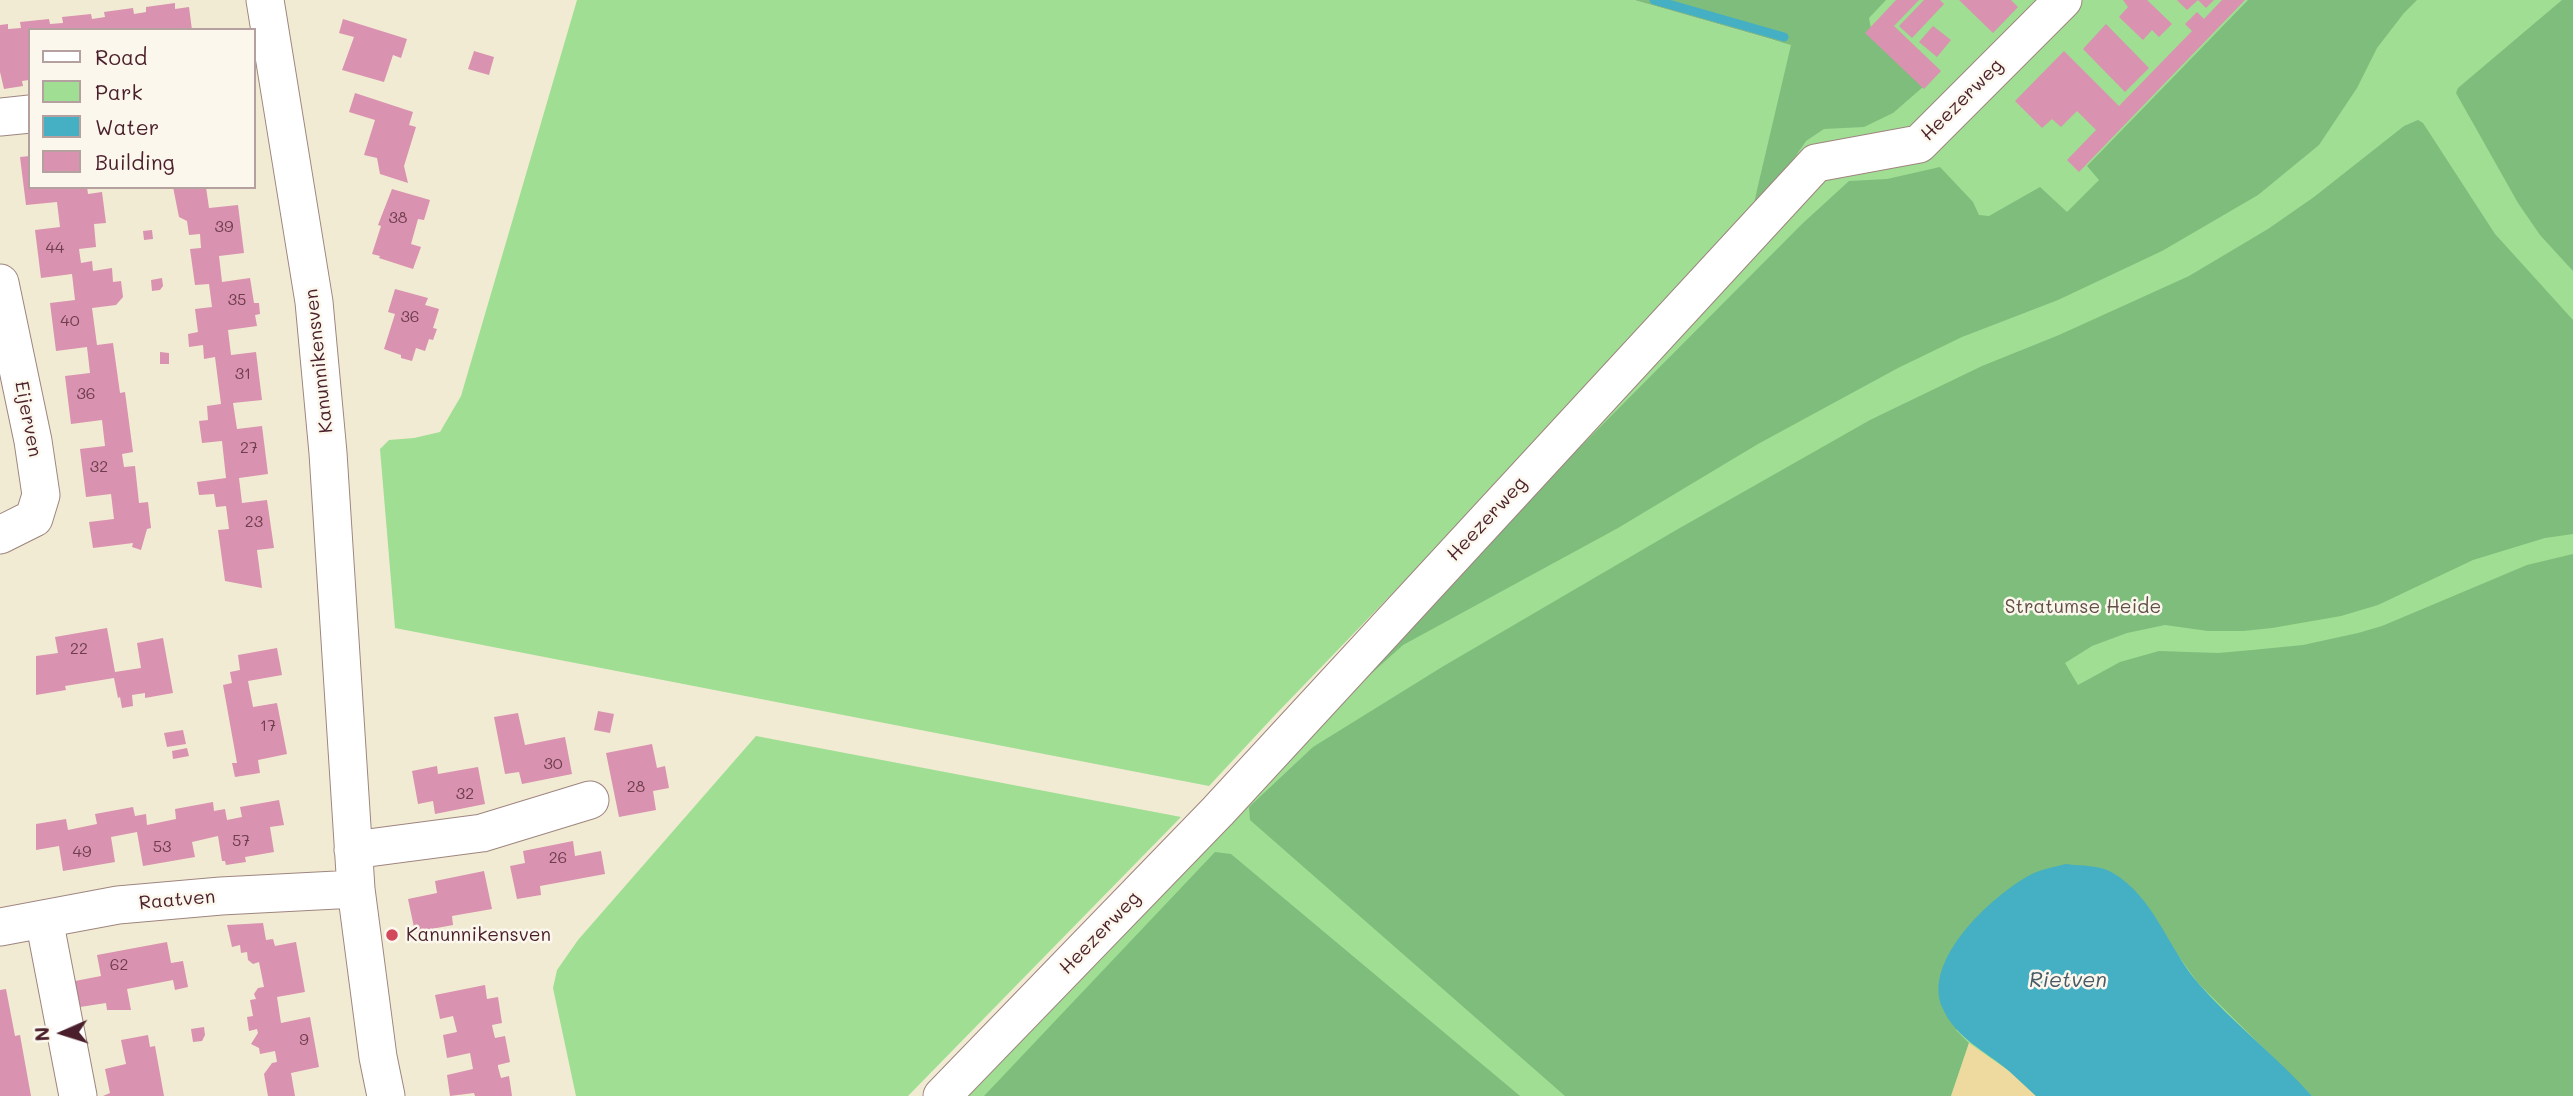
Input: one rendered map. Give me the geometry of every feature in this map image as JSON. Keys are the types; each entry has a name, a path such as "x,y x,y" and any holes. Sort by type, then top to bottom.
{"street":[{"name":"Kanunnikensven","path":"265,0 267,84 314,302 328,453 356,889 378,1057 386,1096"},
{"name":"Heezerweg","path":"942,1096 1218,811 1816,163 1919,144 2063,0"},
{"path":"0,117 28,114"},
{"name":"Eijerven","path":"0,284 33,441 41,495 34,517 2,527"},
{"path":"353,850 482,833 590,800"},
{"name":"Raatven","path":"0,927 118,905 356,889"},
{"path":"44,919 78,1096"}],"green space":[{"name":"Stratumse Heide","path":"577,0 1634,0 1780,42 1666,0 2573,0 2573,1096 951,1096 1749,246 1757,191 1749,224 1209,786 395,628 380,449 389,440 440,432 461,396"},
{"path":"1634,0 1886,0 1869,18 1871,29 1923,87 1893,113 1864,127 1824,129 1806,141 1749,224 1791,45"},
{"path":"2248,0 2417,0 2377,48 2357,88 2319,145 2258,195 2162,251 2058,300 1962,337 1898,368 1758,444 1618,528 1403,645 1218,811 1802,224 1849,181 1887,179 1940,167 1973,202 1979,215 1989,216 2040,187 2067,212 2099,180 2087,166"},
{"path":"2562,0 2573,0 2573,271 2540,235 2518,203 2456,93 2458,88"},
{"name":"Stratumse Heide","path":"2418,120 2423,123 2495,234 2573,320 2573,534 2545,538 2473,560 2378,605 2341,616 2243,631 2208,631 2165,625 2127,633 2092,646 2065,663 2078,685 2120,662 2159,651 2218,653 2303,645 2382,626 2527,565 2573,554 2573,1096 2312,1096 2198,983 2146,904 1956,1030 1969,1043 1951,1096 1565,1096 1250,820 1249,807 1313,747 1442,667 1870,420 1982,366 2059,335 2189,276 2268,229 2314,197 2404,126"},
{"path":"756,736 1181,817 908,1096 576,1096 553,988 557,970 578,940"},
{"path":"1215,852 1231,854 1520,1096 984,1096"}],"sand":[{"path":"1969,1043 2009,1071 2036,1096 1951,1096"}],"water":[{"name":"Rietven","path":"2066,864 2103,868 2127,883 2150,909 2198,983 2312,1096 2036,1096 2009,1071 1963,1036 1943,1009 1939,990 1942,971 1951,951 1964,931 1980,914 2015,885 2039,871"}],"building":[{"path":"1896,0 1919,0 1894,26 1941,71 1924,89 1865,33"},
{"path":"1924,0 1940,0 1944,4 1912,38 1899,26"},
{"path":"1959,0 2011,0 2018,7 1993,33"},
{"path":"2123,0 2147,0 2172,24 2159,37 2152,30 2143,40 2119,17 2128,7"},
{"path":"2177,0 2198,0 2187,10"},
{"path":"2198,0 2214,0 2206,8"},
{"path":"2222,0 2245,0 2079,172 2067,160 2096,130 2077,111 2061,127 2052,119 2042,128 2015,101 2064,51 2119,106 2192,31 2185,24 2197,12 2204,19"},
{"path":"175,3 175,9 189,7 192,28 28,28 28,80 22,81 23,86 4,89 0,72 0,25 8,24 8,29 21,28 20,22 49,19 50,24 63,23 62,17 91,14 92,19 105,17 104,12 133,8 134,14 146,12 146,7"},
{"path":"343,19 407,39 401,58 393,55 384,82 342,70 354,37 339,33"},
{"path":"2106,24 2149,68 2125,92 2083,49"},
{"path":"1933,26 1951,40 1937,57 1919,42"},
{"path":"474,51 494,57 489,75 468,69"},
{"path":"355,93 413,112 409,125 416,127 404,166 408,183 380,174 377,158 364,155 375,120 349,112"},
{"path":"28,156 28,189 87,189 88,194 102,192 106,223 94,224 96,247 79,249 81,263 92,261 93,271 112,268 113,282 121,281 123,297 116,305 92,308 97,345 113,343 120,393 125,392 133,452 122,454 124,467 135,466 139,503 148,502 151,528 147,529 141,550 132,547 133,543 93,548 89,522 114,519 111,494 86,497 80,449 105,446 102,420 71,424 65,376 90,373 87,347 56,351 50,303 75,300 72,274 41,278 35,230 60,227 57,202 26,205 20,157"},
{"path":"173,189 206,189 209,208 238,205 244,253 219,256 222,282 250,278 254,303 259,303 260,314 255,315 257,326 228,330 231,355 256,352 262,400 233,403 237,429 262,426 268,474 239,478 242,503 267,500 274,548 257,550 262,588 225,581 218,530 229,529 226,506 216,507 214,494 199,495 197,482 226,478 222,441 202,443 199,421 208,420 207,406 221,404 215,357 204,359 203,345 189,347 188,334 198,332 195,309 212,307 209,284 195,285 190,249 201,248 200,234 189,235 187,221 179,217"},
{"path":"392,189 430,200 424,220 418,219 411,244 421,247 413,269 372,254 381,226 378,225"},
{"path":"152,230 153,239 144,240 143,231"},
{"path":"162,278 163,286 160,290 152,291 151,280"},
{"path":"395,289 428,298 425,305 439,309 433,328 437,329 433,340 429,339 425,351 416,348 412,361 384,349 395,314 388,312"},
{"path":"160,352 169,353 169,364 160,364"},
{"path":"107,628 115,672 141,668 137,643 163,638 173,693 145,698 145,693 132,695 133,706 122,708 114,678 65,686 66,690 36,695 36,656 58,653 55,637"},
{"path":"277,648 282,675 248,681 253,707 277,703 287,754 258,760 260,773 235,777 232,763 237,763 223,685 232,683 230,672 240,670 238,655"},
{"path":"598,711 614,714 610,733 594,730"},
{"path":"518,713 525,745 565,737 572,774 522,784 519,772 505,774 494,717"},
{"path":"183,730 186,744 167,747 164,733"},
{"path":"652,744 657,768 665,766 669,788 653,791 656,810 619,817 606,753"},
{"path":"187,748 189,756 173,759 172,751"},
{"path":"437,766 438,774 478,767 485,804 435,814 433,801 418,804 412,771"},
{"path":"279,800 284,825 270,827 274,852 245,857 246,862 226,865 225,861 222,861 218,836 192,842 195,857 143,866 137,832 111,837 115,862 63,871 59,846 36,850 36,824 66,819 68,830 97,824 95,814 133,807 135,816 146,814 147,825 176,819 175,809 213,802 214,811 225,809 227,820 242,817 240,807"},
{"path":"573,841 575,856 601,851 605,874 540,886 541,895 517,899 510,866 525,863 523,851"},
{"path":"484,871 492,909 452,916 453,925 415,932 408,899 437,893 435,881"},
{"path":"263,923 266,940 273,939 275,946 296,942 305,992 277,997 281,1023 310,1017 319,1067 291,1073 295,1096 268,1096 264,1074 272,1063 277,1062 275,1051 260,1054 259,1048 251,1044 258,1033 257,1029 249,1031 247,1017 253,1016 250,1000 256,999 254,994 258,988 264,987 259,962 253,964 248,960 247,952 241,953 240,945 232,947 227,925"},
{"path":"167,942 171,963 183,961 188,987 175,990 173,980 127,989 131,1010 107,1010 106,1003 80,1007 75,981 101,976 97,955"},
{"path":"485,985 487,999 498,997 502,1023 492,1025 495,1038 505,1036 510,1062 498,1067 501,1078 509,1076 512,1096 475,1096 474,1093 450,1096 447,1075 473,1069 470,1053 447,1058 443,1035 457,1032 453,1016 440,1019 435,995"},
{"path":"6,989 15,1036 20,1035 31,1096 0,1096 0,990"},
{"path":"204,1027 205,1035 202,1041 193,1042 191,1029"},
{"path":"148,1035 150,1047 155,1046 164,1096 103,1096 110,1093 105,1069 126,1064 121,1040"}],"waterway":[{"path":"1654,0 1784,37"}],"place":[{"name":"Kanunnikensven","path":"392,935"}]}
